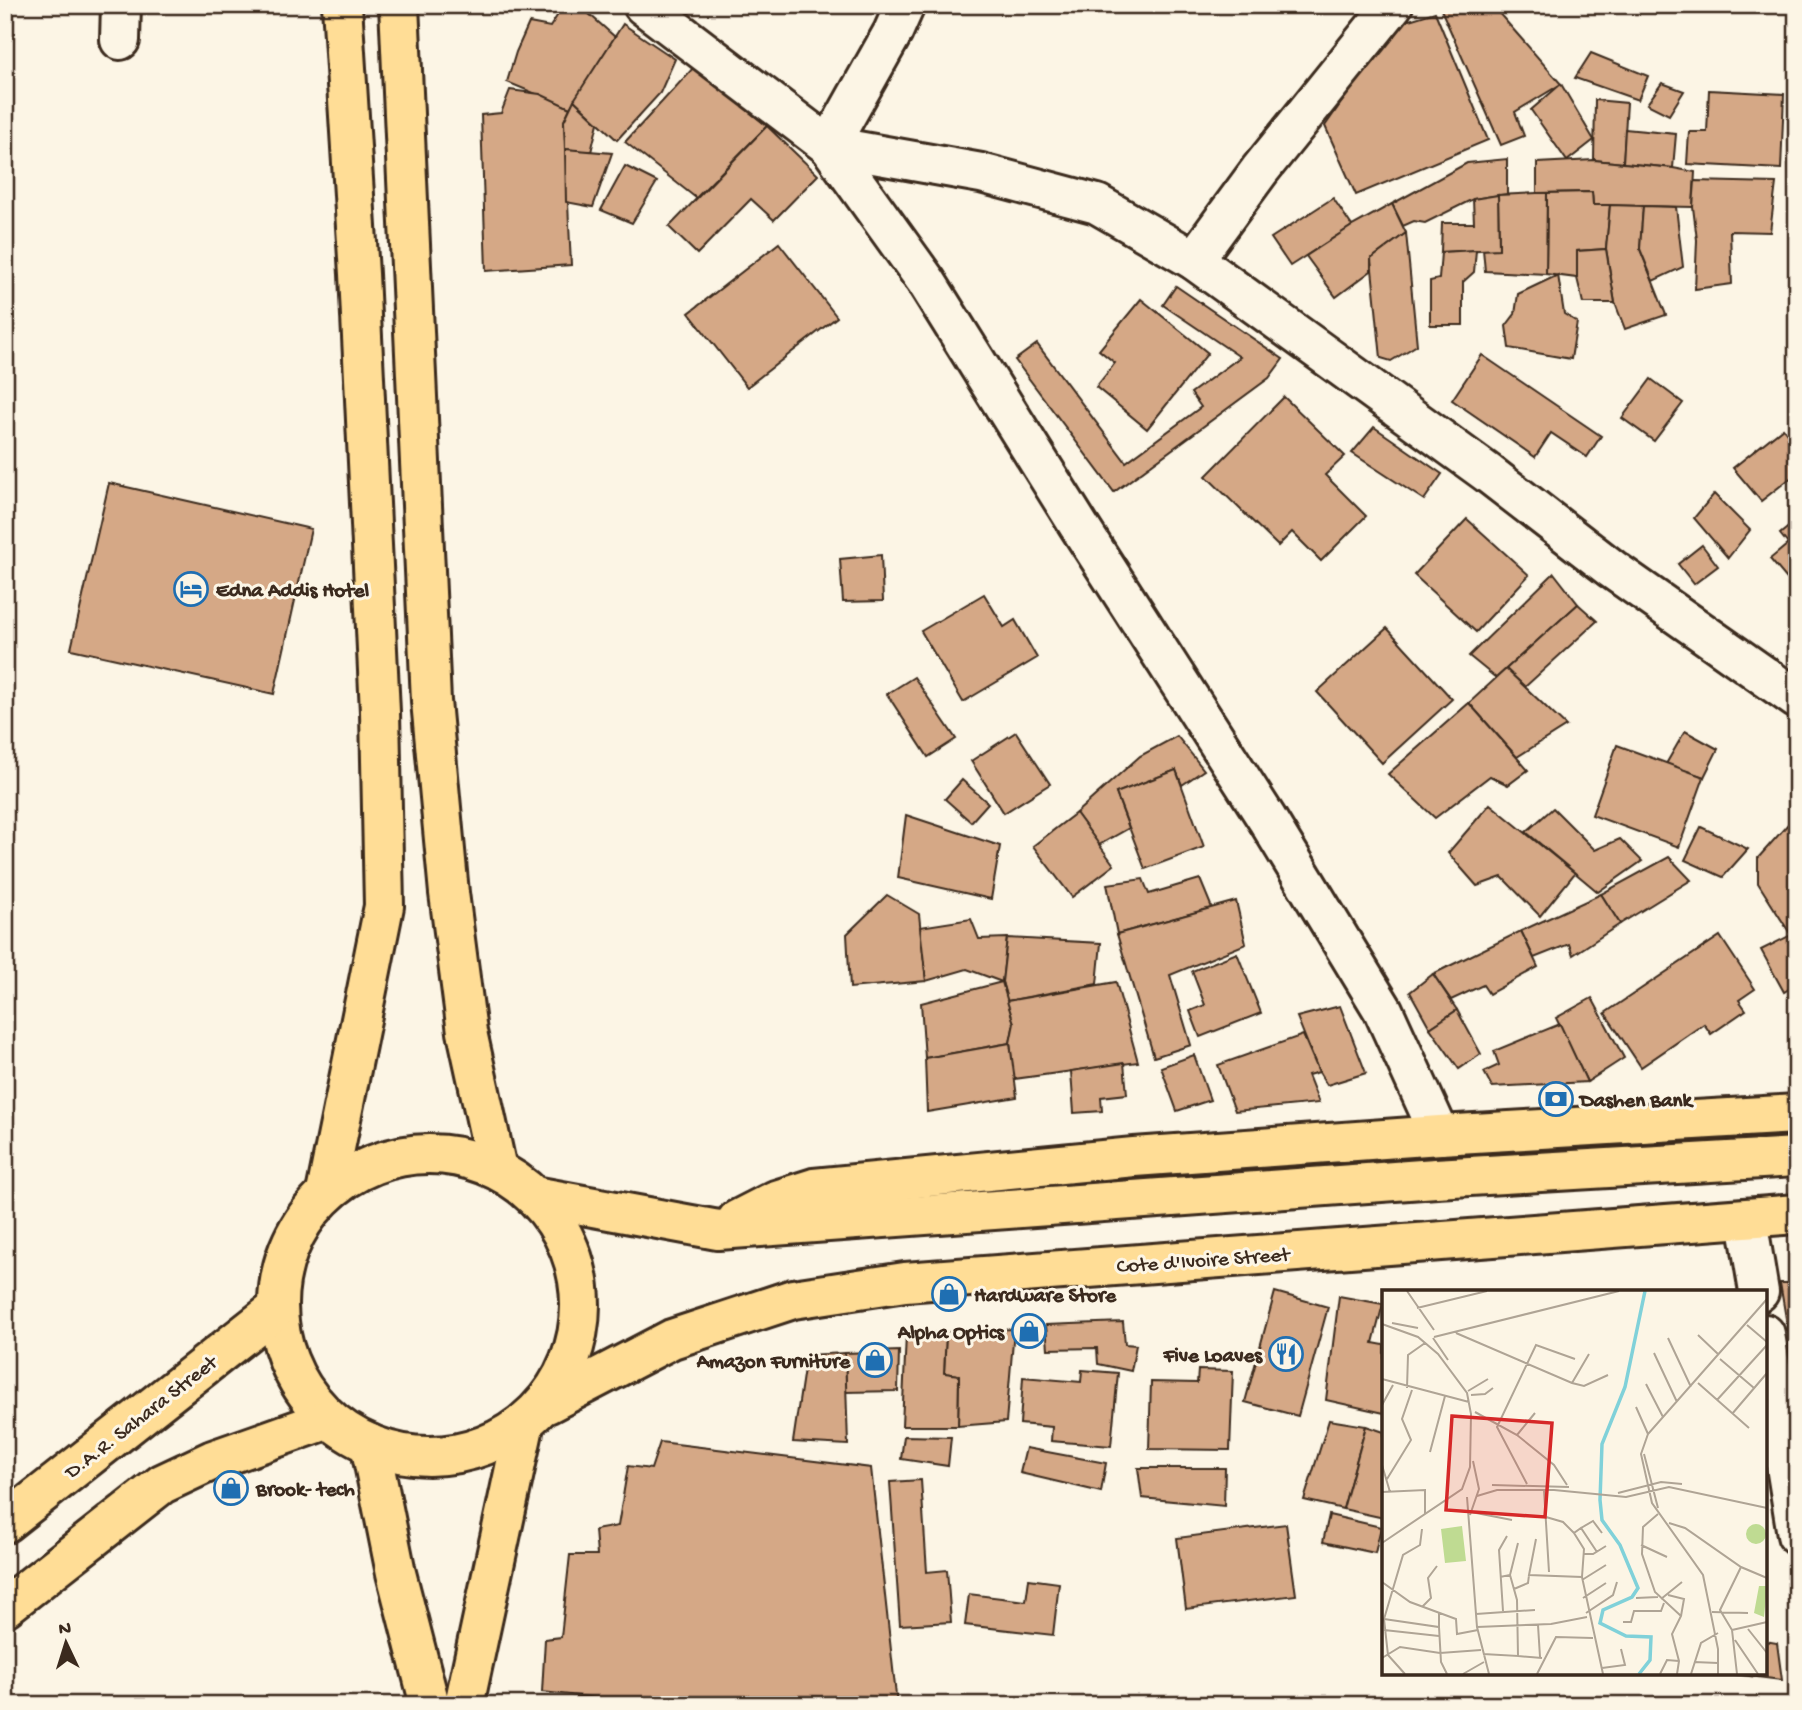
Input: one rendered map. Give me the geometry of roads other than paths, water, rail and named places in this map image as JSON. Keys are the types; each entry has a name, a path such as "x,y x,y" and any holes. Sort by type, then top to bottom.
{"main road":[{"path":"326,1193 384,906 380,712 359,274 342,5"},
{"path":"398,5 431,701 449,893 467,1032 497,1169"},
{"path":"718,1230 776,1200 814,1188 1134,1157 1440,1135 1797,1114"},
{"path":"274,1311 285,1254 302,1221 326,1193 364,1168 407,1155 453,1155 497,1169 534,1196 563,1234 579,1278 579,1326 565,1371 535,1417 464,1705"},
{"path":"534,1196 718,1230 1436,1178 1797,1157"},
{"name":"Cote d'Ivoire Street","path":"274,1311 286,1359 303,1392 329,1419 370,1444 416,1456 462,1452 535,1417 672,1339 793,1299 905,1282 1797,1214"},
{"name":"D.A.R. Sahara Street","path":"5,1522 274,1311"},
{"path":"5,1607 162,1484 213,1460 329,1419"},
{"path":"370,1444 396,1573 430,1705"}],"street":[{"path":"643,5 829,146 926,281 1072,515 1268,819 1383,1010 1440,1135"},
{"path":"829,146 893,32 905,5"},
{"path":"1194,260 1260,170 1393,5"},
{"path":"829,146 981,173 1097,204 1194,260 1489,474 1612,569 1797,699"},
{"path":"1747,1219 1759,1290"},
{"path":"1767,1347 1797,1535"}],"place":[{"name":"Edna Addis Hotel","path":"191,589"},
{"name":"Dashen Bank","path":"1556,1099"},
{"name":"Hardware Store","path":"949,1294"},
{"name":"Alpha Optics","path":"1029,1331"},
{"name":"Five Loaves","path":"1286,1354"},
{"name":"Amazon Furniture","path":"875,1360"},
{"name":"Brook- tech","path":"231,1488"}]}
